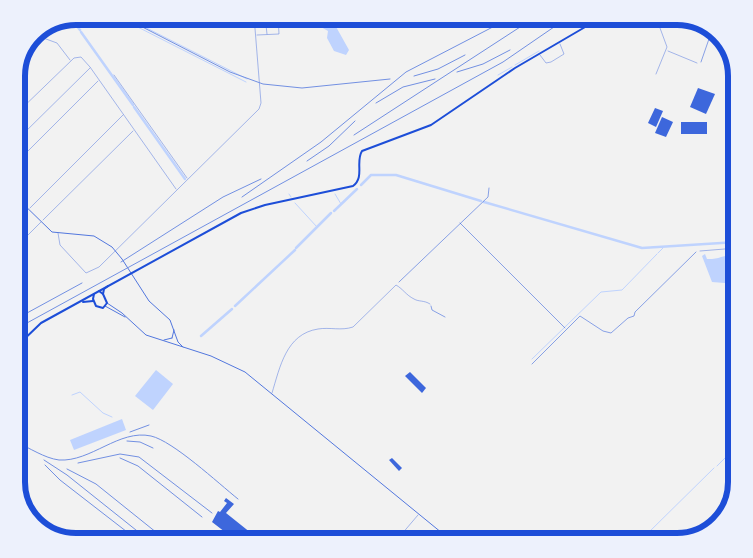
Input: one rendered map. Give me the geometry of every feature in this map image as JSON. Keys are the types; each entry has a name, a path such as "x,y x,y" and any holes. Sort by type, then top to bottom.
{"main road":[{"path":"25,338 41,323 249,210 353,186 359,178 360,153 431,125 539,54 588,25"},
{"path":"103,294 104,289 110,285"},
{"path":"94,294 94,301 98,307 105,306 107,303 103,294 99,291"},
{"path":"81,302 94,301"}],"street":[{"path":"58,234 60,245 87,274 104,264 259,109 261,103 254,25"},
{"path":"266,25 267,34"},
{"path":"255,36 278,34 278,25"},
{"path":"656,74 667,50 664,36 657,25"},
{"path":"43,37 58,43 71,61"},
{"path":"539,54 544,62 548,63 561,57 565,52 559,42"},
{"path":"667,50 697,63"},
{"path":"25,105 71,61 79,57 90,67 177,190"},
{"path":"25,132 90,67"},
{"path":"114,75 188,179"},
{"path":"25,154 99,80"},
{"path":"29,209 123,114"},
{"path":"25,238 134,130"},
{"path":"25,205 50,230 58,234 92,235 112,247 150,303 169,318 183,347"},
{"path":"700,250 728,248"},
{"path":"272,392 284,354 289,347 311,331 326,328 346,329 355,325 396,285 403,293 417,301 423,300 430,304"},
{"path":"107,303 126,317 142,333 211,356 244,372 272,392 442,533"},
{"path":"105,306 126,317"},
{"path":"171,344 174,329"},
{"path":"162,340 172,338 178,340"},
{"path":"174,345 178,340"},
{"path":"403,533 419,514"}],"path":[{"path":"697,63 700,62 710,37"},
{"path":"396,285 488,197 489,188"},
{"path":"460,223 566,329"},
{"path":"532,364 580,316 603,331 611,333 628,318 634,316 634,312 700,250"},
{"path":"430,304 432,310 444,317"}],"water":[{"path":"322,25 335,25 349,50 346,55 334,51 327,38 328,31 321,27"},
{"path":"705,254 707,259 714,259 728,255 728,283 712,282 702,256"},
{"path":"156,370 173,384 153,410 135,396"},
{"path":"122,419 126,430 74,450 70,440"}],"building":[{"path":"698,88 715,94 706,114 690,107"},
{"path":"655,108 663,111 656,127 648,123"},
{"path":"662,117 673,122 666,137 655,133"},
{"path":"681,122 707,122 707,134 681,134"},
{"path":"410,372 426,388 422,393 405,376"},
{"path":"392,458 402,468 399,471 389,460"},
{"path":"226,498 234,504 226,513 251,533 226,533 212,522 218,511 220,512 227,503 224,501"}],"waterway":[{"path":"76,25 80,30"},
{"path":"134,25 246,82"},
{"path":"141,25 247,79"},
{"path":"81,32 133,105"},
{"path":"515,65 539,51"},
{"path":"498,75 512,67"},
{"path":"134,107 185,179"},
{"path":"361,185 371,175 396,175 481,201"},
{"path":"334,211 357,189"},
{"path":"335,194 341,204"},
{"path":"484,202 642,248 728,243"},
{"path":"295,203 317,227"},
{"path":"296,248 331,213"},
{"path":"658,253 663,248"},
{"path":"235,306 295,250"},
{"path":"532,359 601,292 622,290 657,254"},
{"path":"201,336 232,309"},
{"path":"72,395 80,392 103,413 112,417"},
{"path":"717,466 728,455"},
{"path":"648,533 714,468"}],"railway":[{"path":"139,25 230,72 263,84 302,88 390,79"},
{"path":"242,197 321,142 406,72 497,25"},
{"path":"354,135 523,25"},
{"path":"25,324 503,62 557,25"},
{"path":"457,72 483,64 510,50"},
{"path":"414,76 438,69 465,55"},
{"path":"376,103 403,87 435,79"},
{"path":"307,161 329,146 355,121"},
{"path":"121,262 223,197 261,179"},
{"path":"25,314 82,283"},
{"path":"130,432 149,425"},
{"path":"25,446 42,455 59,460 82,456 128,437 139,435 151,436 160,439 183,454 238,499"},
{"path":"127,441 140,442 153,448"},
{"path":"78,463 120,454 139,457 212,513"},
{"path":"120,458 138,466 202,517"},
{"path":"44,460 67,475 140,533"},
{"path":"45,465 60,480 128,533"},
{"path":"67,469 96,484 157,533"}]}
